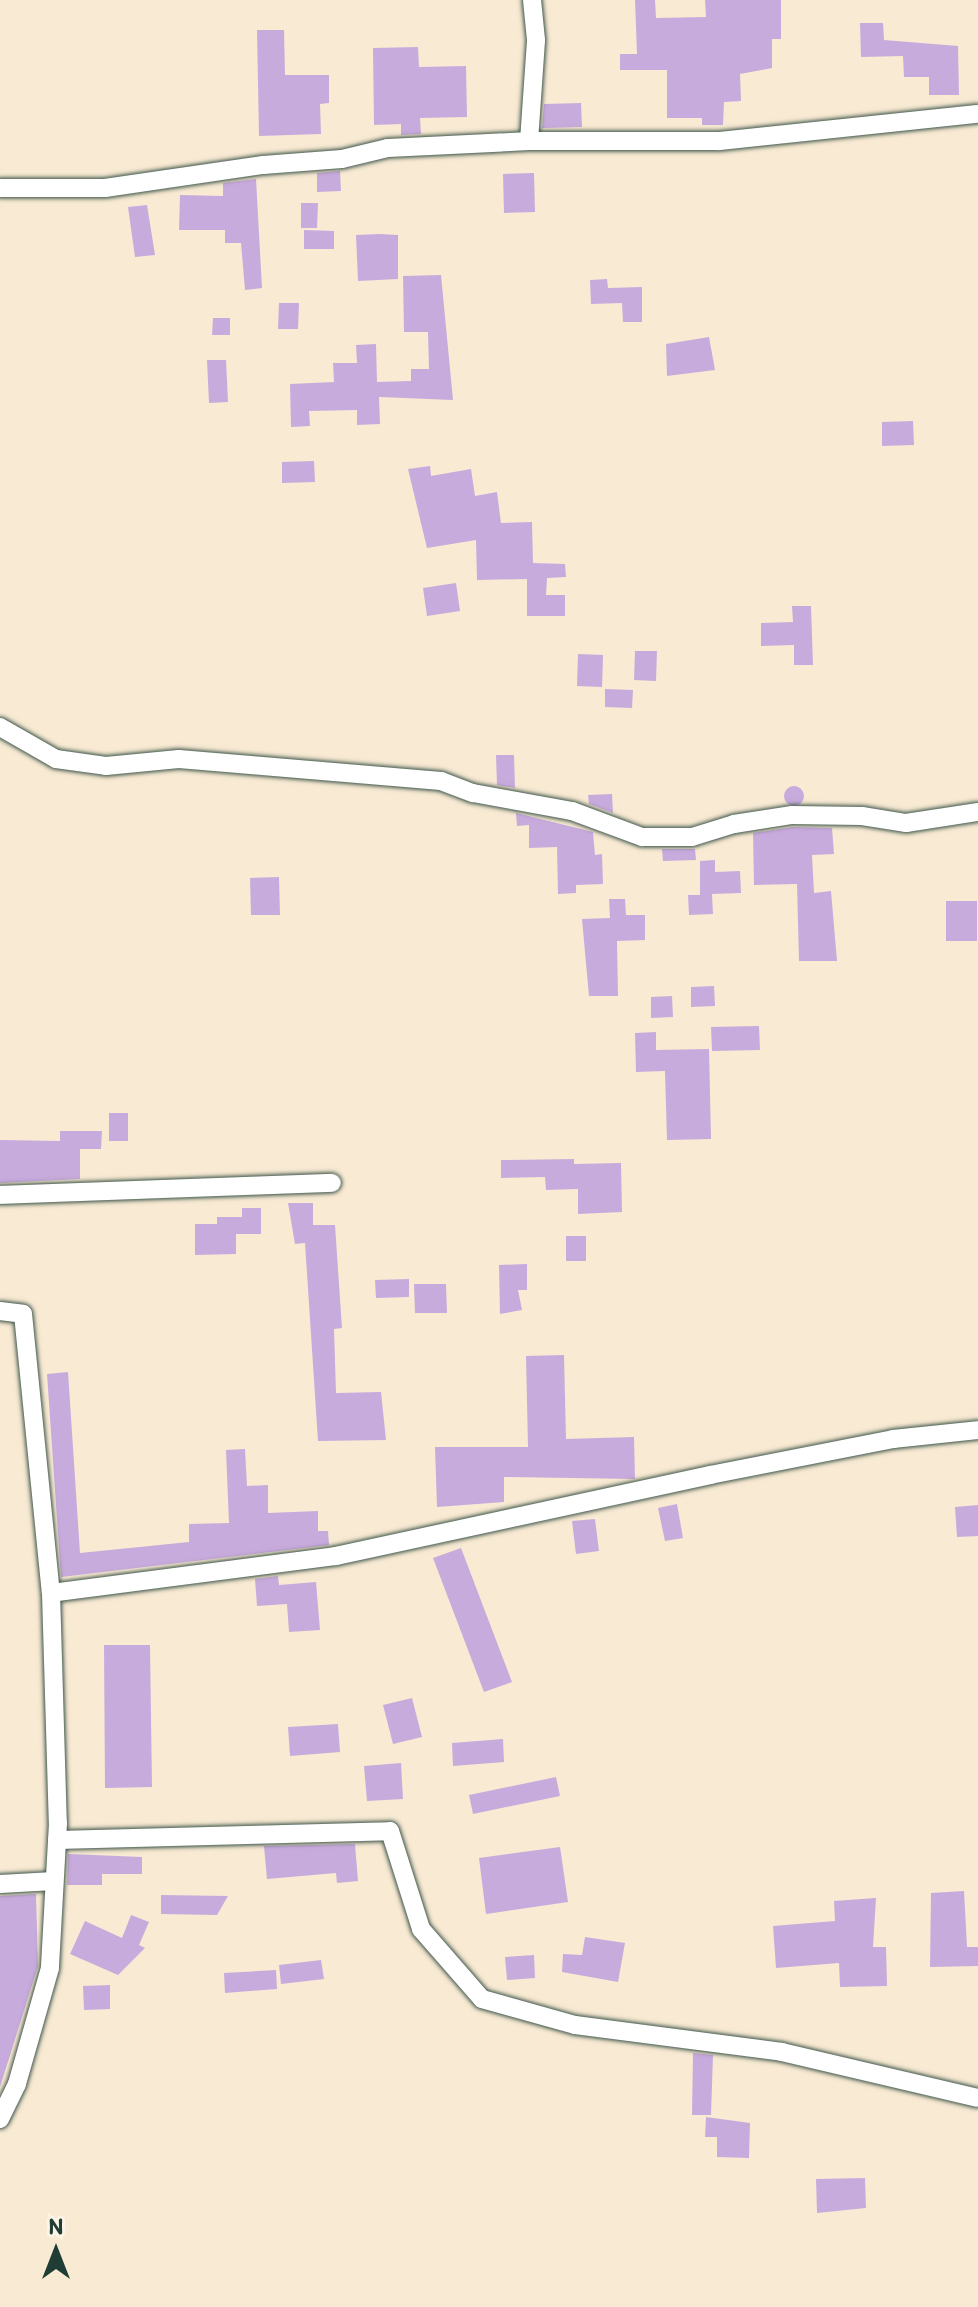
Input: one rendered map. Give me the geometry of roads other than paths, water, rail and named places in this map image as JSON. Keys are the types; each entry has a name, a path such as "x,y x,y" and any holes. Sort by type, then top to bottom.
{"street":[{"path":"529,141 536,40 532,0"},
{"path":"0,188 105,188 263,165 342,159 388,148 529,141 719,141 978,114"},
{"path":"0,727 56,759 106,766 179,759 441,781 473,793 561,808 642,837 692,837 734,824 792,815 862,816 906,823 978,812"},
{"path":"0,1195 332,1183"},
{"path":"0,1311 23,1314 51,1593 57,1840 50,1968 17,2084 0,2119"},
{"path":"51,1593 336,1556 893,1439 978,1430"},
{"path":"57,1840 390,1831 421,1929 482,1999 575,2025 782,2052 978,2098"},
{"path":"0,1884 54,1881"}]}
